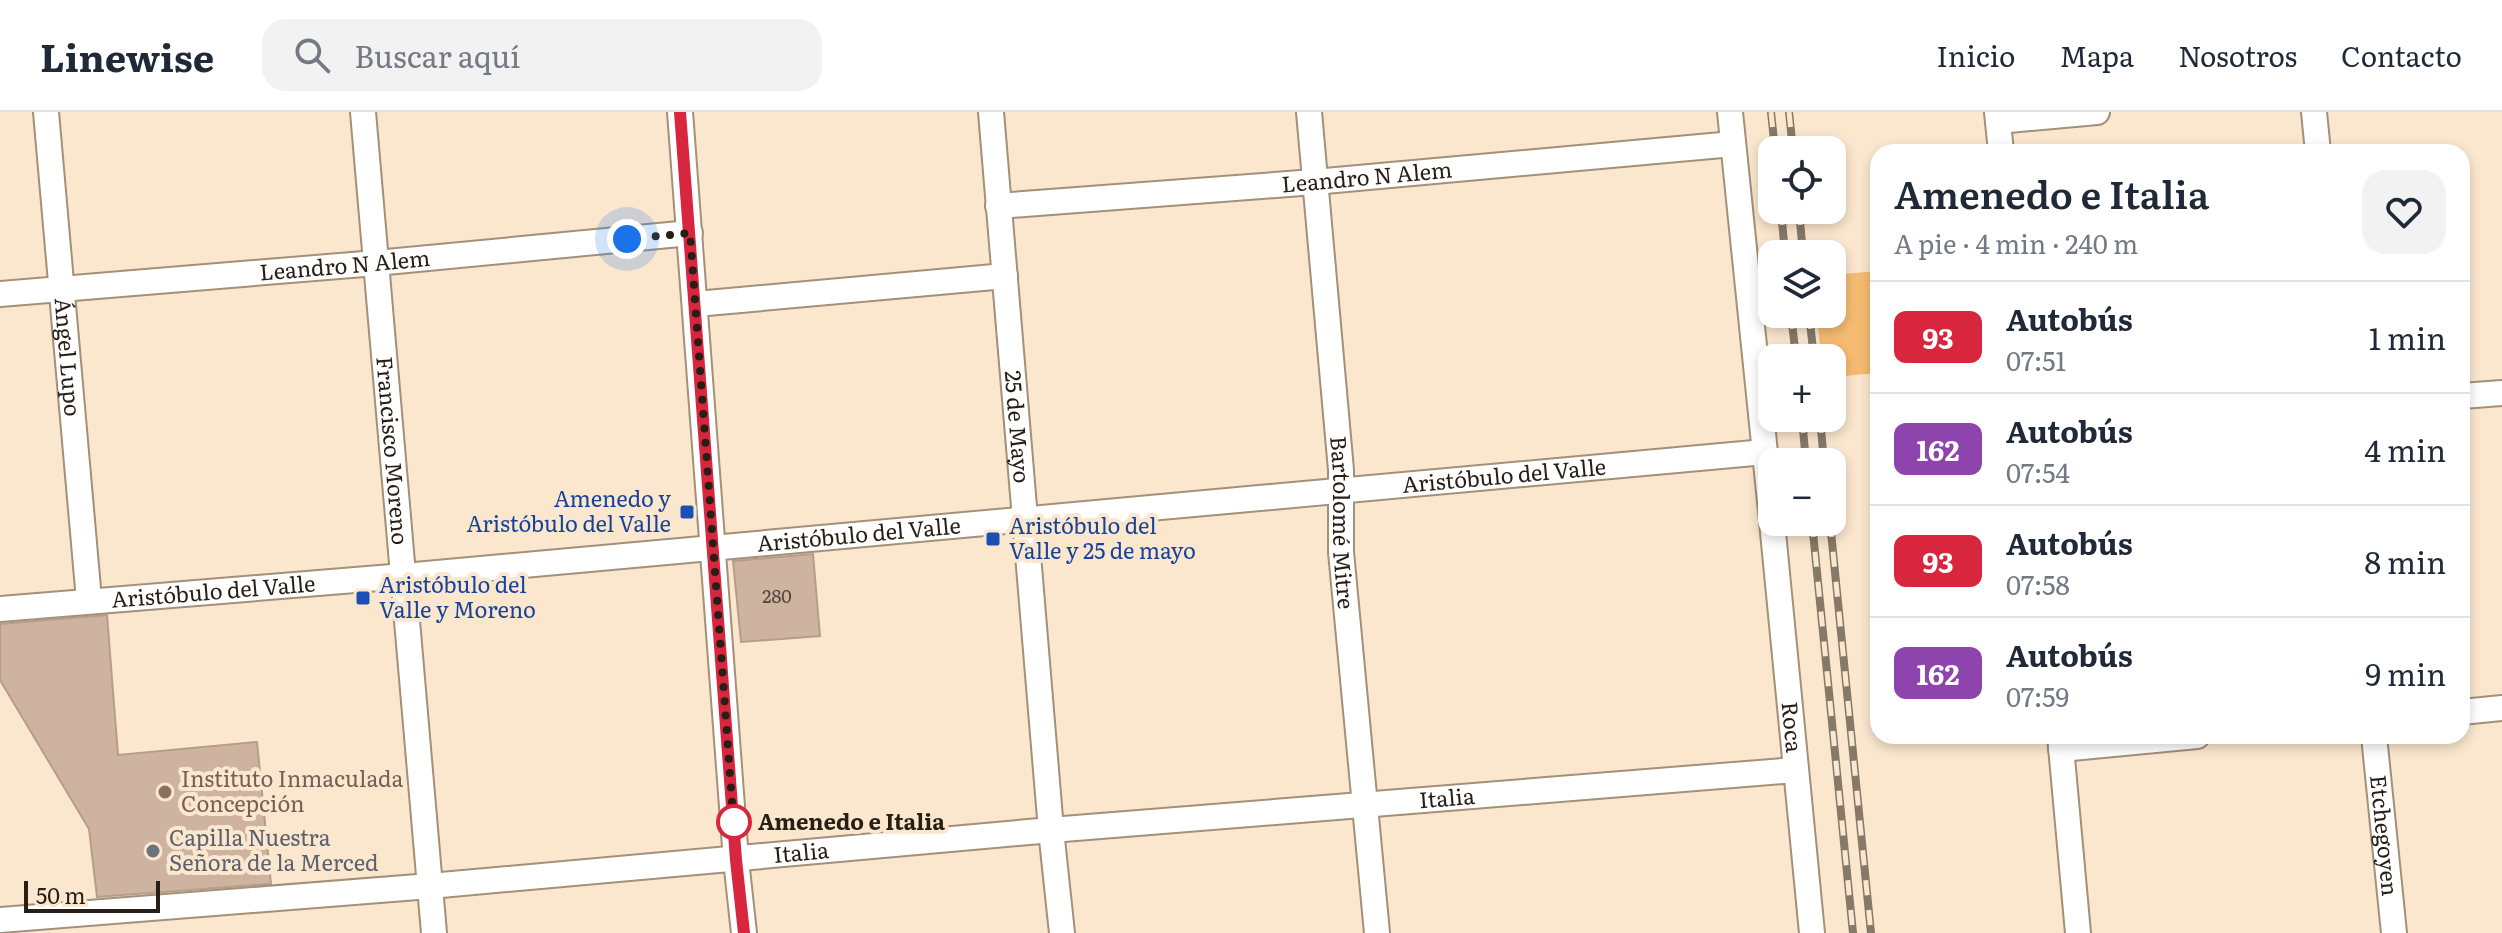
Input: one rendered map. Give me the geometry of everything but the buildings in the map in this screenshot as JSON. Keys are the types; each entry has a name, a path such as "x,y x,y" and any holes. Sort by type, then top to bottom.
{"street":[{"name":"Ángel Lupo","path":"46,112 89,600"},
{"name":"Francisco Moreno","path":"363,112 434,933"},
{"path":"680,112 744,933"},
{"name":"25 de Mayo","path":"991,112 1062,933"},
{"name":"Bartolomé Mitre","path":"1309,112 1341,470 1341,552 1377,933"},
{"name":"Roca","path":"1730,112 1765,448"},
{"path":"2000,144 1998,117 2097,112"},
{"path":"2314,112 2317,144"},
{"name":"Leandro N Alem","path":"998,206 1314,182 1733,144"},
{"name":"Leandro N Alem","path":"0,294 690,233"},
{"path":"696,304 1005,276"},
{"path":"2470,395 2502,393"},
{"name":"Aristóbulo del Valle","path":"0,609 404,576 1758,453"},
{"name":"Roca","path":"1773,536 1812,933"},
{"path":"2470,711 2502,708"},
{"path":"2061,744 2078,933"},
{"name":"Etchegoyen","path":"2375,744 2394,933"},
{"name":"Italia","path":"0,920 97,923 430,886 1051,830 1795,770"}],"shaded area":[{"path":"1870,272 1870,374 1846,376 1846,344 1820,344 1818,328 1846,328 1846,274"}],"railway":[{"path":"1771,112 1774,136"},
{"path":"1789,112 1792,136"},
{"path":"1782,224 1784,240"},
{"path":"1800,224 1802,240"},
{"path":"1793,328 1794,344"},
{"path":"1811,328 1812,344"},
{"path":"1803,432 1805,448"},
{"path":"1821,432 1823,448"},
{"path":"1813,536 1853,933"},
{"path":"1831,536 1871,933"}],"bus line":[{"name":"93","path":"680,112 744,933"}],"place":[{"name":"Amenedo y Aristóbulo del Valle","path":"687,512"},
{"name":"Aristóbulo del Valle y 25 de mayo","path":"993,539"},
{"name":"Aristóbulo del Valle y Moreno","path":"363,598"},
{"name":"Instituto Inmaculada Concepción","path":"165,792"},
{"name":"Amenedo e Italia","path":"734,822"},
{"name":"Capilla Nuestra Señora de la Merced","path":"153,851"}],"route":[{"path":"627,239 690,233 734,829 734,822"}]}
